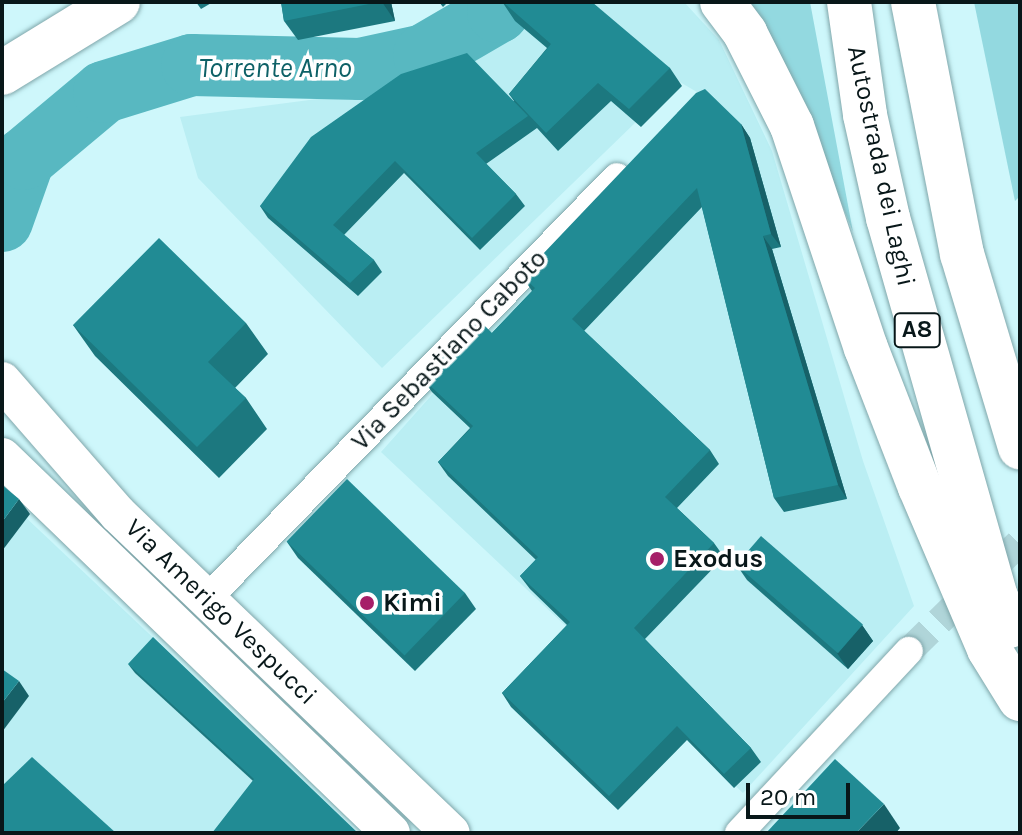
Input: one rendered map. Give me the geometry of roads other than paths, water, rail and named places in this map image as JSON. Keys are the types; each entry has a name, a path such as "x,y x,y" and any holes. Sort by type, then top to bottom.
{"highway":[{"path":"2,73 118,2"},
{"path":"722,2 745,33 792,126 866,348 920,487 989,649 1020,699"},
{"name":"Autostrada dei Laghi","path":"849,2 865,115 915,321 996,597 1020,649"},
{"name":"A8","path":"913,2 962,254 1020,447"}],"main road":[{"name":"Via Amerigo Vespucci","path":"2,381 118,514 451,833"},
{"name":"Via Amerigo Vespucci","path":"2,457 391,833"}],"street":[{"name":"Via Sebastiano Caboto","path":"207,599 635,158"},
{"path":"739,833 909,651"}],"waterway":[{"name":"Torrente Arno","path":"2,221 24,159 104,92 192,65 360,69 424,55 498,12 505,2"}],"tunnel":[{"path":"909,651 1020,542"}],"place":[{"name":"Exodus","path":"657,559"},
{"name":"Kimi","path":"367,603"}]}
